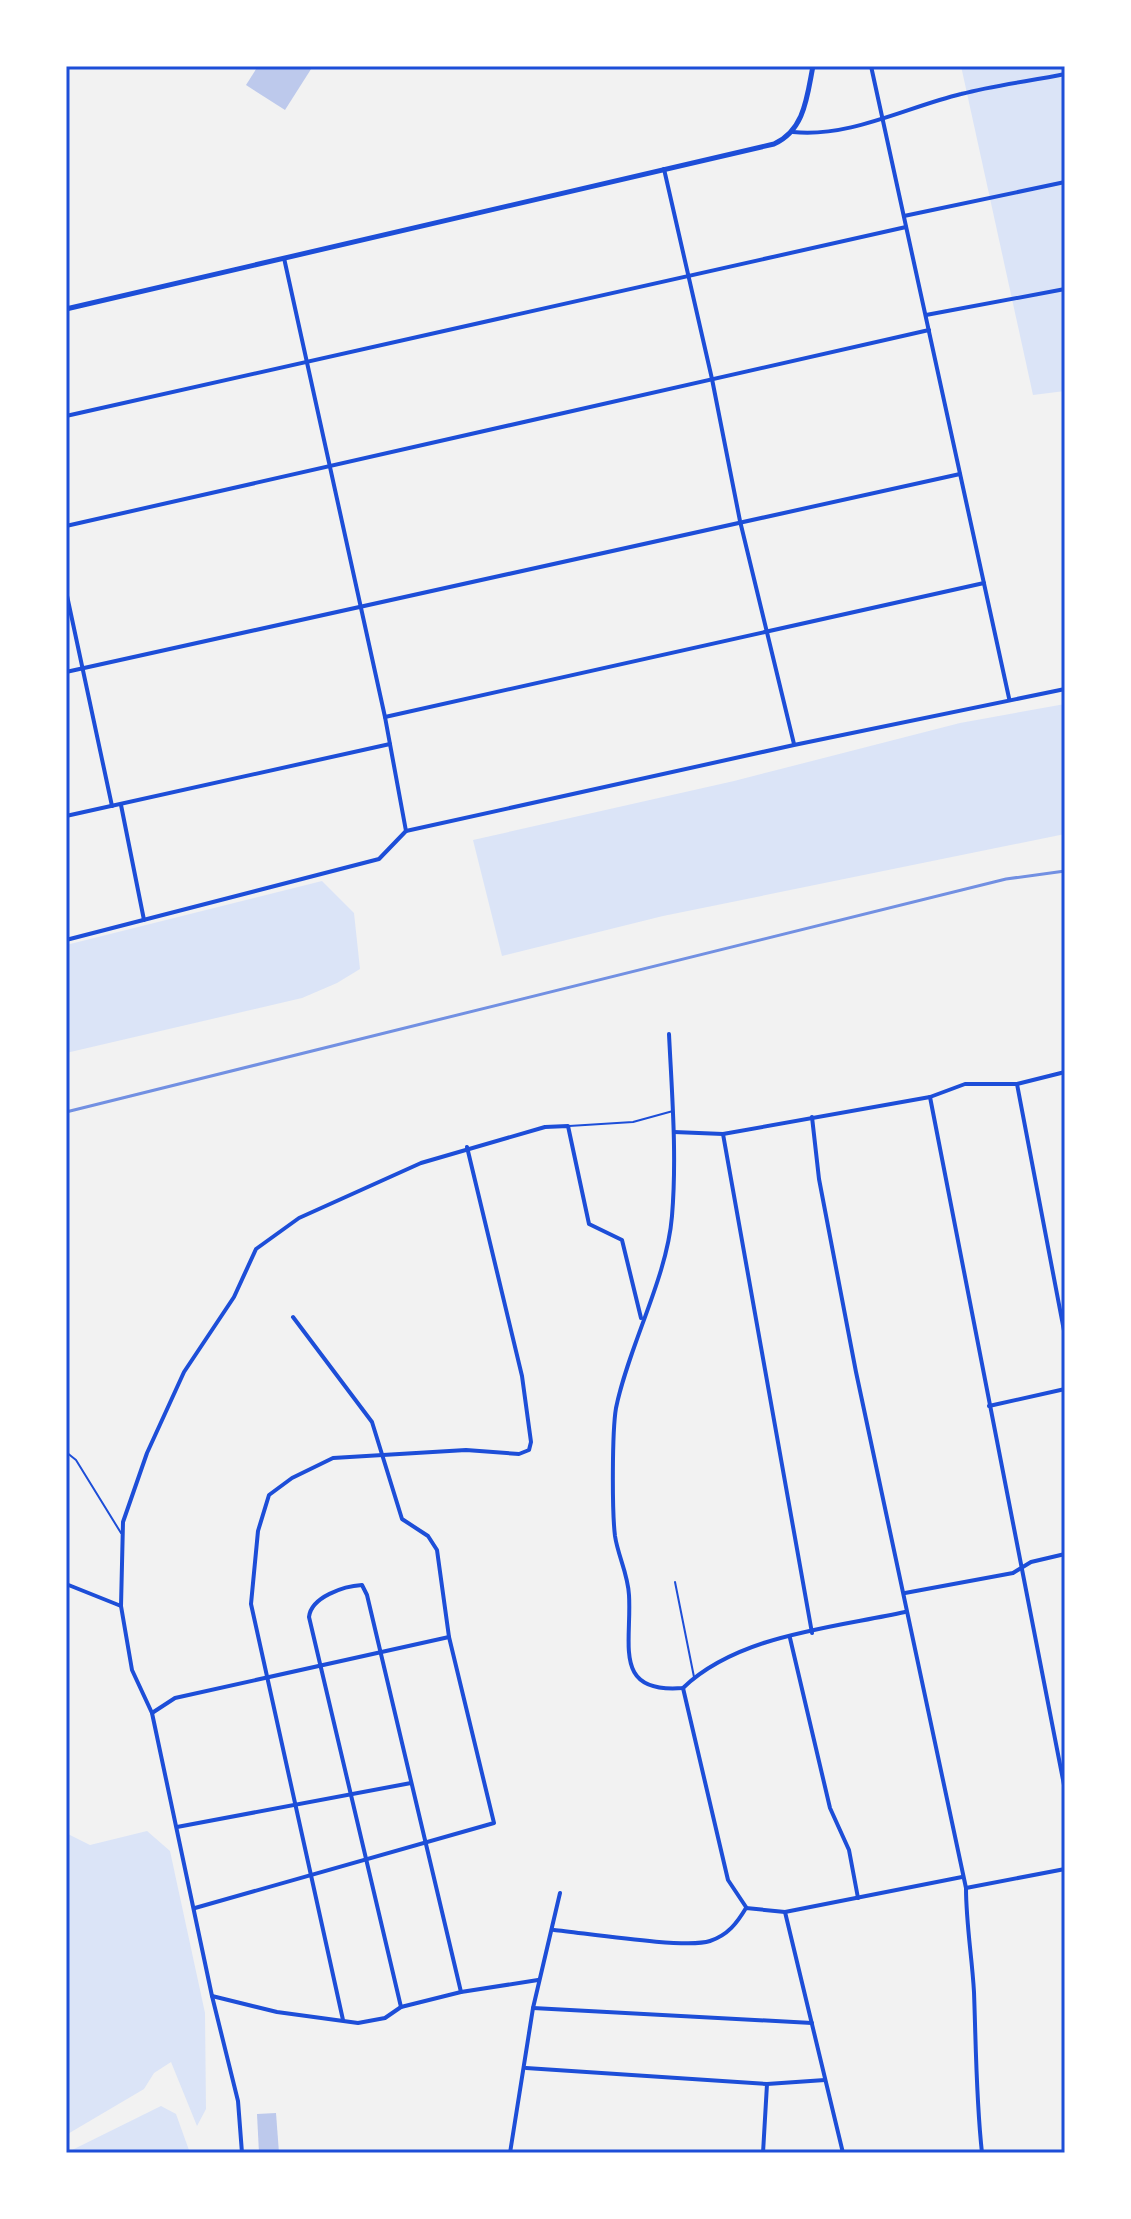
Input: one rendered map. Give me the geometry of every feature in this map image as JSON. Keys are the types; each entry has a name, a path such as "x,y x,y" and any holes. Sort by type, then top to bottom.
{"street":[{"path":"66,309 774,144 793,132 804,108 813,66"},
{"path":"871,66 1009,698"},
{"path":"793,132 814,134 962,94 1065,74"},
{"path":"664,169 690,277 740,521 794,745"},
{"path":"904,216 1065,182"},
{"path":"66,416 906,227"},
{"path":"284,258 326,464 385,717 406,831"},
{"path":"926,315 1065,289"},
{"path":"66,526 326,464 929,330"},
{"path":"66,672 960,474"},
{"path":"385,717 984,583"},
{"path":"66,591 112,806"},
{"path":"66,940 379,859 406,831 1009,698 1065,689"},
{"path":"66,816 390,744"},
{"path":"120,804 144,920"},
{"path":"669,1034 674,1132 667,1249 641,1318 616,1411 615,1537 628,1580 632,1666 638,1680 646,1687 683,1688 705,1668 790,1638 905,1612"},
{"path":"674,1132 723,1134 930,1097 965,1084 1017,1084 1065,1072"},
{"path":"1017,1084 1065,1336"},
{"path":"930,1097 1065,1790"},
{"path":"812,1117 819,1179 856,1372 966,1888 966,1934 974,1988 975,2089 982,2153"},
{"path":"242,2153 238,2101 212,1996 152,1713 132,1670 121,1606 122,1534 147,1453 184,1372 234,1297 256,1249 299,1218 421,1163 467,1147 545,1127 568,1126 589,1224 622,1240 627,1249 641,1318"},
{"path":"723,1134 812,1633"},
{"path":"343,2020 251,1604 258,1531 269,1495 292,1478 333,1458 466,1450 519,1454 529,1450 531,1442 522,1376 467,1147"},
{"path":"195,1908 494,1823 449,1637 437,1550 428,1536 398,1512 385,1457 372,1422 293,1317"},
{"path":"988,1406 1065,1389"},
{"path":"905,1593 1013,1573 1022,1566 1065,1554"},
{"path":"66,1584 121,1606"},
{"path":"401,2007 319,1665 310,1608 316,1601 362,1585 461,1992"},
{"path":"152,1713 175,1698 449,1637"},
{"path":"790,1638 830,1808 849,1850 858,1898"},
{"path":"683,1688 728,1880 746,1908"},
{"path":"176,1827 411,1783"},
{"path":"966,1888 1065,1869"},
{"path":"746,1908 785,1912 962,1877"},
{"path":"510,2153 538,1980 554,1930 560,1893"},
{"path":"554,1930 698,1943 724,1934 736,1924 746,1908"},
{"path":"785,1912 843,2153"},
{"path":"212,1996 277,2012 358,2023 385,2018 401,2007 461,1992 538,1980"},
{"path":"533,2008 812,2023"},
{"path":"526,2068 767,2084 825,2080"},
{"path":"763,2153 767,2084"}],"lane":[{"path":"568,1126 633,1122 673,1111"},
{"path":"66,1452 76,1460 122,1534"},
{"path":"675,1582 694,1677"}],"shaded area":[{"path":"961,66 1065,66 1065,391 1033,395"},
{"path":"1065,704 1065,834 663,916 502,956 473,840 734,781 960,723"},
{"path":"322,881 354,913 360,969 302,998 66,1053 66,945"},
{"path":"147,1831 170,1851 205,2013 206,2109 197,2126 171,2062 154,2073 144,2089 66,2135 66,1833 90,1845"},
{"path":"161,2106 176,2114 190,2153 66,2153"}],"building":[{"path":"258,66 313,66 285,110 246,85"},
{"path":"276,2113 279,2153 259,2153 257,2114"}],"railway":[{"path":"66,1112 1006,879 1065,871"}]}
